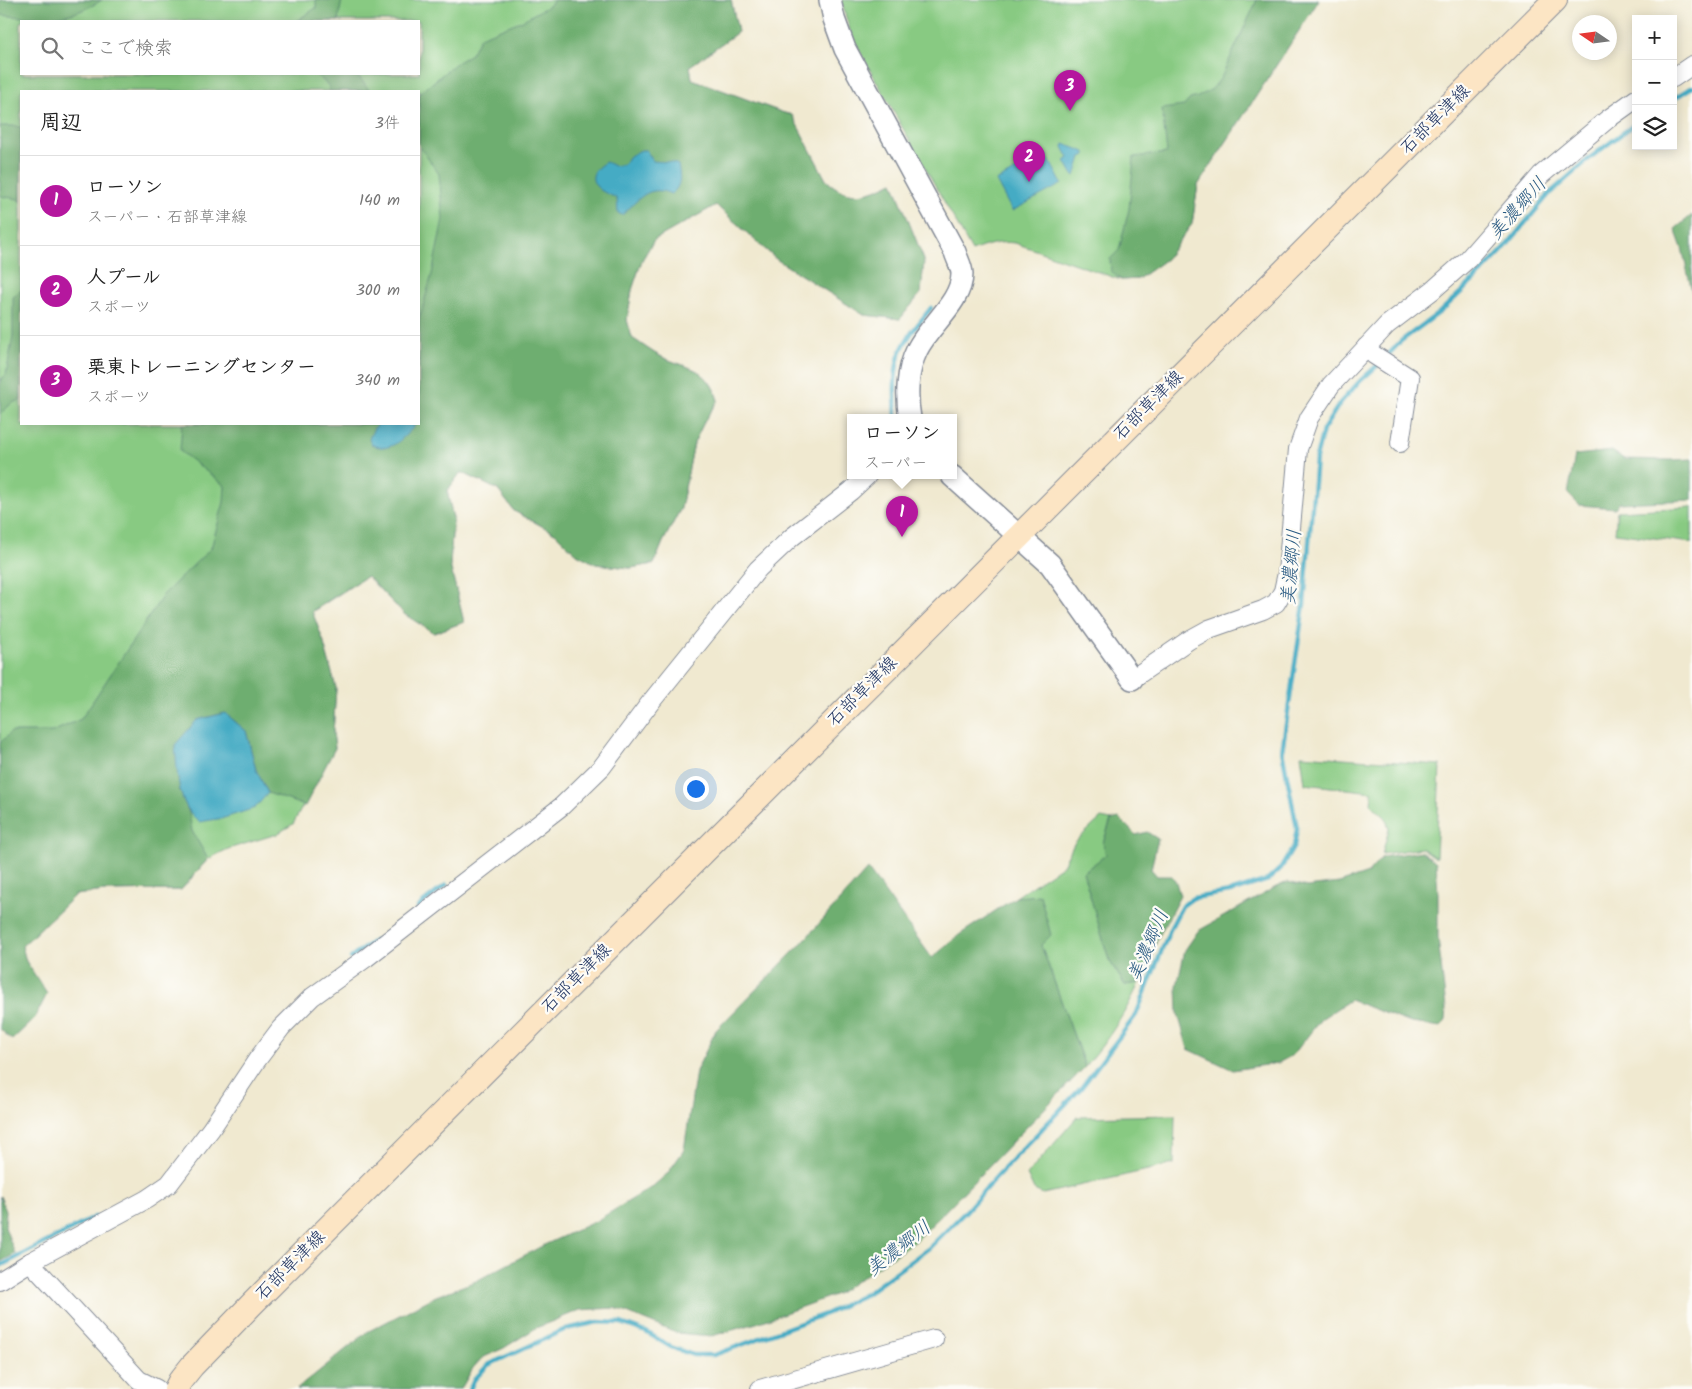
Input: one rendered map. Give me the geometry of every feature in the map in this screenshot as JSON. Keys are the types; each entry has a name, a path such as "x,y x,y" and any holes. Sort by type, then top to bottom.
{"main road":[{"name":"石部草津線","path":"176,1389 192,1366 251,1305 1555,0"}],"street":[{"path":"830,0 834,19 845,49 955,252 962,272 955,296 917,349 910,366 908,387 910,414"},
{"path":"1677,75 1692,65"},
{"path":"955,479 1050,564 1132,679 1208,629 1264,610 1281,609 1287,573 1298,449 1309,418 1330,385 1370,351 1387,326 1433,290 1468,259 1541,175 1608,119 1632,102"},
{"path":"1370,351 1410,378 1400,442"},
{"path":"0,1281 30,1262 147,1200 170,1184 212,1130 257,1060 281,1028 312,997 366,958 562,806 602,767 650,703 758,569 792,537 864,479"},
{"path":"30,1262 139,1380 157,1389"},
{"path":"760,1389 934,1339"}],"green space":[{"path":"0,0 731,0 738,32 690,66 692,79 792,115 826,180 834,187 858,194 875,190 893,182 924,260 921,293 900,319 864,315 776,259 716,205 654,240 642,260 632,290 627,320 632,338 658,355 689,367 703,375 714,389 718,400 705,420 694,443 681,508 654,564 630,568 596,564 577,554 555,533 514,511 498,490 461,472 447,491 453,518 450,565 464,622 434,633 404,614 367,576 312,612 323,640 336,688 333,733 335,748 293,824 277,834 228,849 208,859 181,890 104,891 75,895 22,946 0,959"},
{"path":"0,0 102,0 77,12 40,18 0,15"},
{"path":"316,0 342,0 338,20 298,20 316,8"},
{"path":"554,0 731,0 738,32 690,66 692,79 792,115 826,180 834,187 858,194 875,190 893,182 924,260 921,293 900,319 864,315 776,259 716,205 654,240 642,260 632,290 627,320 632,338 658,355 689,367 703,375 714,389 718,400 705,420 694,443 681,508 654,564 630,568 596,564 577,554 555,533 514,511 498,490 461,472 447,491 453,518 450,565 464,622 434,633 404,614 367,576 312,611 323,640 336,688 333,733 335,748 305,806 268,793 256,770 246,731 225,713 197,720 179,788 189,813 192,831 208,859 181,890 104,891 75,895 22,946 26,961 47,994 35,1018 12,1040 0,1029 0,743 11,732 52,732 81,719 164,594 211,548 224,502 225,486 180,451 182,425 420,425 420,316 432,274 443,219 439,174 420,147 420,93 456,63 471,54 480,37 523,20 550,5"},
{"path":"841,0 1319,0 1198,185 1192,224 1166,259 1138,279 1121,280 1015,243 993,244 972,251 852,38"},
{"path":"1257,0 1319,0 1198,185 1192,224 1166,259 1138,279 1121,280 1111,271 1110,259 1119,250 1129,209 1134,157 1167,153 1162,109 1184,106 1190,99 1212,89 1221,78"},
{"path":"316,75 359,77 369,90 329,90 329,86"},
{"path":"0,126 17,126 20,128 20,201 0,196"},
{"path":"1692,215 1692,292 1682,248 1675,229"},
{"path":"20,291 20,400 12,403 0,414 0,380 6,375 13,336 13,297"},
{"path":"1612,451 1624,459 1692,459 1692,500 1619,503 1615,508 1579,505 1568,494 1575,455"},
{"path":"1692,507 1692,543 1615,533 1617,511"},
{"path":"1301,755 1440,765 1436,858 1422,848 1382,854 1389,829 1386,818 1371,804 1372,792 1305,784"},
{"path":"1101,818 1111,820 1103,843 1107,855 1093,902 1109,960 1125,985 1139,983 1115,1027 1085,1067 1041,945 1016,897 1063,865 1075,842"},
{"path":"1119,818 1136,835 1147,832 1158,839 1151,869 1157,876 1172,876 1180,896 1157,940 1149,967 1139,983 1125,985 1109,960 1083,872 1106,855 1103,843 1111,820"},
{"path":"1422,851 1436,862 1438,938 1446,1008 1445,1020 1441,1027 1411,1023 1350,1000 1321,1019 1293,1055 1278,1063 1233,1070 1188,1049 1178,1014 1177,986 1185,950 1198,931 1288,882 1307,887 1339,883 1368,873 1382,857"},
{"path":"868,869 932,958 959,935 1016,897 1040,895 1051,935 1041,945 1085,1067 916,1241 837,1294 760,1322 712,1336 676,1333 615,1308 580,1310 536,1328 504,1348 482,1358 473,1368 461,1389 297,1389 367,1332 436,1296 476,1281 542,1246 596,1221 652,1187 667,1174 684,1150 696,1071 716,1030 799,946"},
{"path":"1175,1115 1174,1164 1043,1194 1034,1190 1027,1175 1077,1117"},
{"path":"0,1196 6,1211 5,1227 15,1254 0,1262"}],"water":[{"path":"1064,144 1085,152 1085,155 1081,157 1075,176 1065,161 1069,158 1063,147"},
{"path":"641,150 646,150 653,161 669,162 678,165 679,184 671,194 663,191 649,192 622,215 618,213 617,199 597,187 594,183 593,175 597,168 606,162 614,166 624,164 628,157"},
{"path":"1046,154 1062,184 1012,211 996,181"},
{"path":"378,425 414,425 400,441 384,447 371,444 369,439 374,428"},
{"path":"225,713 246,731 256,770 268,793 255,808 224,818 199,822 191,814 182,796 175,745 197,720"}],"waterway":[{"name":"美濃郷川","path":"1677,96 1692,87"},
{"name":"美濃郷川","path":"1386,357 1401,341 1440,312 1476,278 1502,251 1550,193 1591,157 1632,126"},
{"path":"896,414 895,379 899,356 909,337 931,308"},
{"name":"美濃郷川","path":"470,1389 474,1380 488,1365 566,1329 598,1322 621,1323 646,1332 671,1347 693,1355 714,1355 828,1313 866,1294 929,1248 1081,1088 1136,1015 1171,927 1182,906 1193,898 1230,892 1268,880 1281,868 1294,846 1297,828 1282,751 1304,604 1316,458 1323,430 1340,403 1379,364"},
{"path":"418,907 446,885"},
{"path":"351,958 375,940"},
{"path":"0,1266 95,1217"}],"place":[{"name":"栗東トレーニングセンター","path":"1070,111"},
{"name":"人プール","path":"1029,182"},
{"name":"ローソン","path":"902,537"}]}
